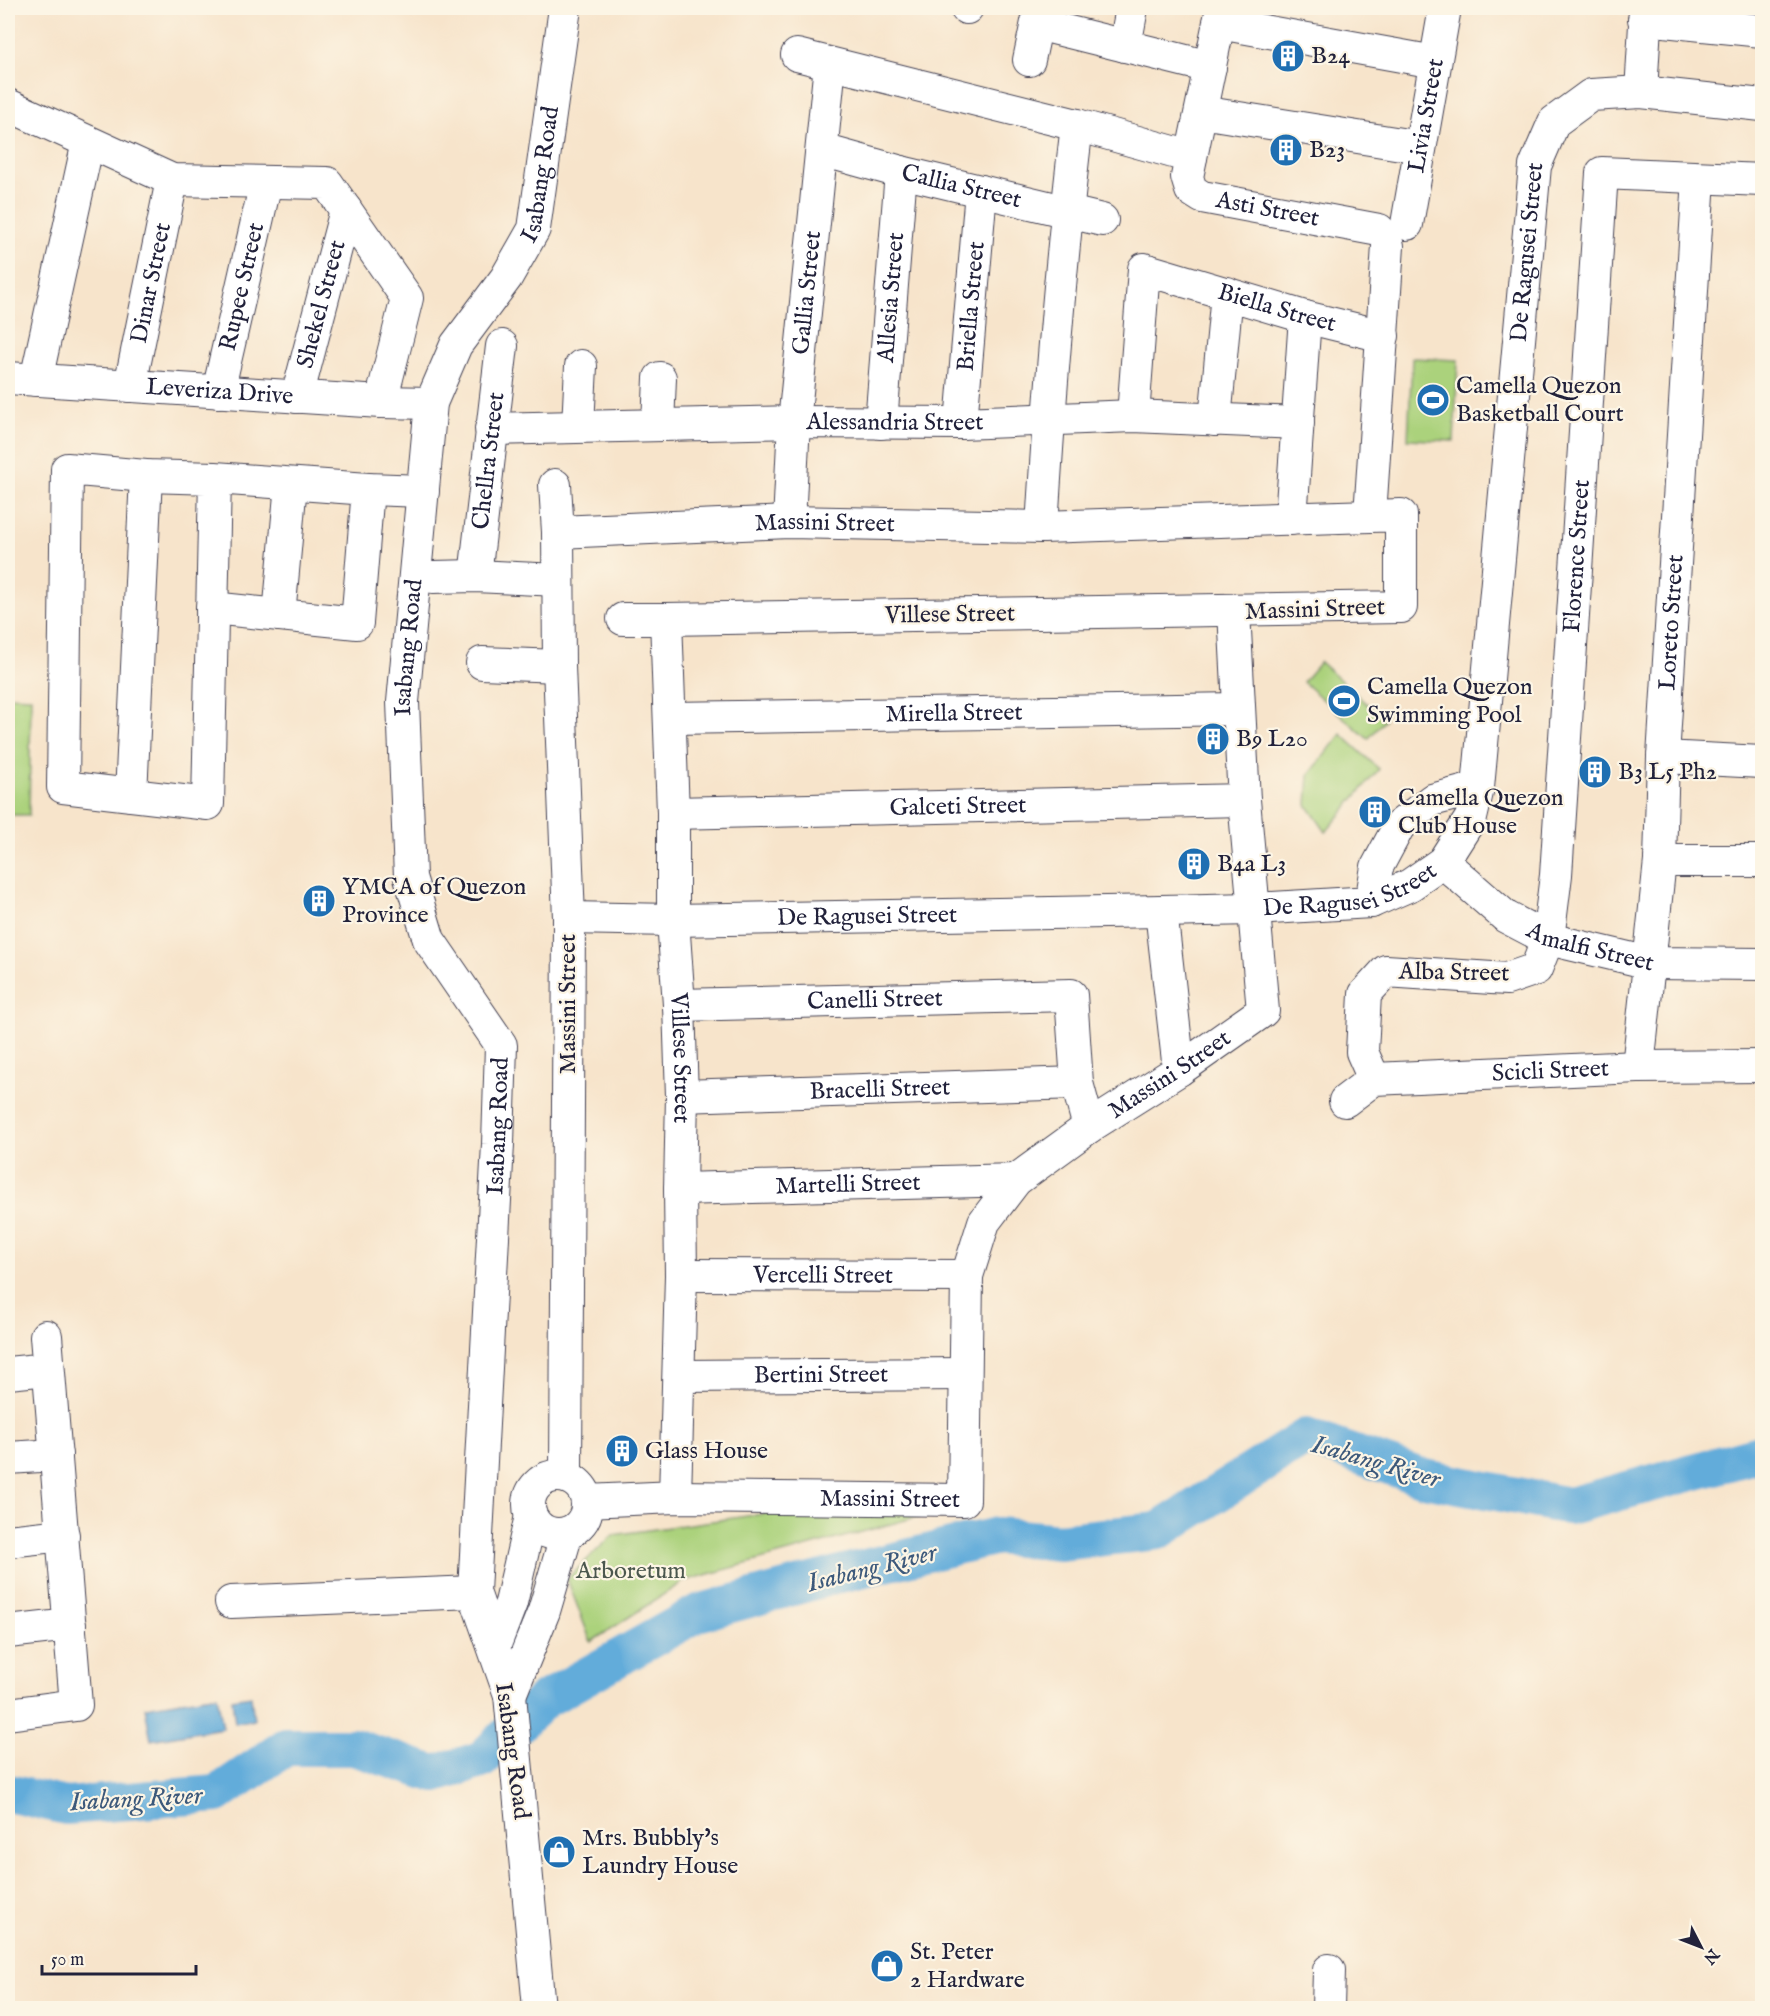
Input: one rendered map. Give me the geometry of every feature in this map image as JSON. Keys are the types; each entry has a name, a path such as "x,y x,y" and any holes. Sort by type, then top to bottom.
{"street":[{"name":"Isabang Road","path":"538,2008 510,1700 474,1592 498,1144 501,1045 429,940 410,877 404,702 431,403 456,345 506,278 534,229 565,8"},
{"path":"1125,46 1132,8"},
{"name":"Livia Street","path":"1383,336 1391,233 1420,147 1445,8"},
{"path":"1641,92 1645,14 1762,31"},
{"path":"1220,15 1435,62"},
{"name":"Asti Street","path":"1220,15 1187,177 1191,190 1202,197 1391,233"},
{"path":"1029,60 1038,16 1125,46 1210,67"},
{"path":"797,55 1077,124 1191,157"},
{"name":"Gallia Street","path":"789,522 794,422 831,64"},
{"name":"De Ragusei Street","path":"569,918 673,920 1253,909 1371,902 1410,885 1443,862 1471,818 1478,788 1535,166 1554,123 1591,95 1641,92 1762,105"},
{"path":"8,106 172,180 327,183 407,298 381,402"},
{"path":"1201,112 1420,147"},
{"path":"1042,527 1048,418 1077,124"},
{"path":"22,379 88,142"},
{"name":"Callia Street","path":"822,150 901,172 1102,220"},
{"name":"Allesia Street","path":"881,423 901,172"},
{"name":"Florence Street","path":"1548,939 1556,875 1602,173 1699,178"},
{"path":"1699,178 1762,180"},
{"name":"Loreto Street","path":"1638,1067 1660,861 1663,758 1699,178"},
{"name":"Dinar Street","path":"130,386 172,180"},
{"name":"Rupee Street","path":"218,392 266,182"},
{"name":"Briella Street","path":"962,423 981,191"},
{"name":"Shekel Street","path":"297,396 346,210"},
{"name":"Biella Street","path":"1133,416 1144,268 1305,317 1383,336"},
{"path":"1215,420 1227,294"},
{"path":"1292,519 1305,317"},
{"path":"1370,515 1383,336"},
{"name":"Chellra Street","path":"475,576 502,346"},
{"path":"578,426 581,366"},
{"path":"657,425 660,378"},
{"name":"Leveriza Drive","path":"22,379 381,402 431,403"},
{"name":"Alessandria Street","path":"491,429 794,422 962,423 1133,416 1298,423"},
{"path":"214,478 208,804 63,787 67,470 214,478 368,489 423,490"},
{"path":"130,795 146,476"},
{"path":"279,615 291,484"},
{"name":"Massini Street","path":"555,485 558,532 559,666 569,918 566,1476"},
{"path":"212,608 357,623 368,489"},
{"name":"Massini Street","path":"558,532 789,522 1042,527 1401,515 1401,607 1234,611 1244,800 1263,1011 1179,1070 1089,1127 1016,1180 984,1222 967,1276 964,1500 675,1497 587,1502"},
{"path":"433,577 475,576 558,580"},
{"name":"Villese Street","path":"623,619 1234,611"},
{"name":"Villese Street","path":"666,619 673,813 673,920 682,1096 681,1275 675,1497"},
{"path":"482,663 559,666"},
{"name":"Mirella Street","path":"670,718 1238,709"},
{"path":"1663,758 1762,762"},
{"path":"1371,902 1377,867 1399,826 1432,800 1478,788"},
{"name":"Galceti Street","path":"673,813 1244,800"},
{"path":"1660,861 1762,861"},
{"name":"Amalfi Street","path":"1443,862 1506,917 1548,939 1650,963 1762,964"},
{"path":"1161,911 1179,1070"},
{"name":"Alba Street","path":"1374,1079 1362,1052 1365,994 1386,971 1507,979 1536,969 1548,939"},
{"name":"Canelli Street","path":"679,1005 1071,995 1077,1083"},
{"name":"Scicli Street","path":"1374,1079 1638,1067 1762,1066"},
{"path":"1346,1101 1374,1079"},
{"path":"1077,1083 1089,1127"},
{"name":"Bracelli Street","path":"682,1096 1077,1083"},
{"name":"Martelli Street","path":"680,1189 1016,1180"},
{"name":"Vercelli Street","path":"681,1275 967,1276"},
{"path":"8,1714 76,1705 46,1336"},
{"path":"8,1373 48,1369"},
{"name":"Bertini Street","path":"679,1376 965,1374"},
{"path":"8,1458 56,1455"},
{"path":"494,1647 511,1603 531,1516 529,1498 533,1489 548,1477 566,1476 580,1486 587,1502 580,1524 567,1533 559,1534 544,1530 536,1525 531,1516"},
{"path":"510,1700 544,1611 567,1533"},
{"path":"8,1541 63,1535"},
{"path":"231,1602 474,1592"},
{"path":"8,1632 70,1625"},
{"path":"1328,2008 1329,1970"}],"green space":[{"name":"Camella Quezon Basketball Court","path":"1412,358 1458,360 1454,441 1408,439"},
{"name":"Camella Quezon Swimming Pool","path":"1320,662 1385,720 1368,739 1303,682"},
{"path":"8,696 31,697 29,815 8,815"},
{"path":"1341,734 1379,769 1326,832 1307,805 1309,775"},
{"name":"Arboretum","path":"938,1511 684,1581 591,1642 567,1579 613,1535 776,1512"}],"water":[{"path":"217,1695 223,1728 151,1740 145,1707"},
{"path":"251,1696 254,1720 235,1723 232,1699"}],"waterway":[{"name":"Isabang River","path":"8,1793 66,1806 217,1794 286,1747 353,1747 435,1774 481,1760 544,1700 698,1613 840,1574 997,1536 1059,1542 1158,1531 1306,1437 1424,1478 1569,1506 1762,1453"}],"place":[{"name":"B24","path":"1288,56"},
{"name":"B23","path":"1286,150"},
{"name":"Camella Quezon Basketball Court","path":"1433,400"},
{"name":"Camella Quezon Swimming Pool","path":"1344,701"},
{"name":"B9 L20","path":"1213,739"},
{"name":"B3 L5 Ph2","path":"1595,772"},
{"name":"Camella Quezon Club House","path":"1375,812"},
{"name":"B4a L3","path":"1194,864"},
{"name":"YMCA of Quezon Province","path":"319,901"},
{"name":"Glass House","path":"622,1451"},
{"name":"Mrs. Bubbly's Laundry House","path":"559,1852"},
{"name":"St. Peter 2 Hardware","path":"887,1966"}]}
